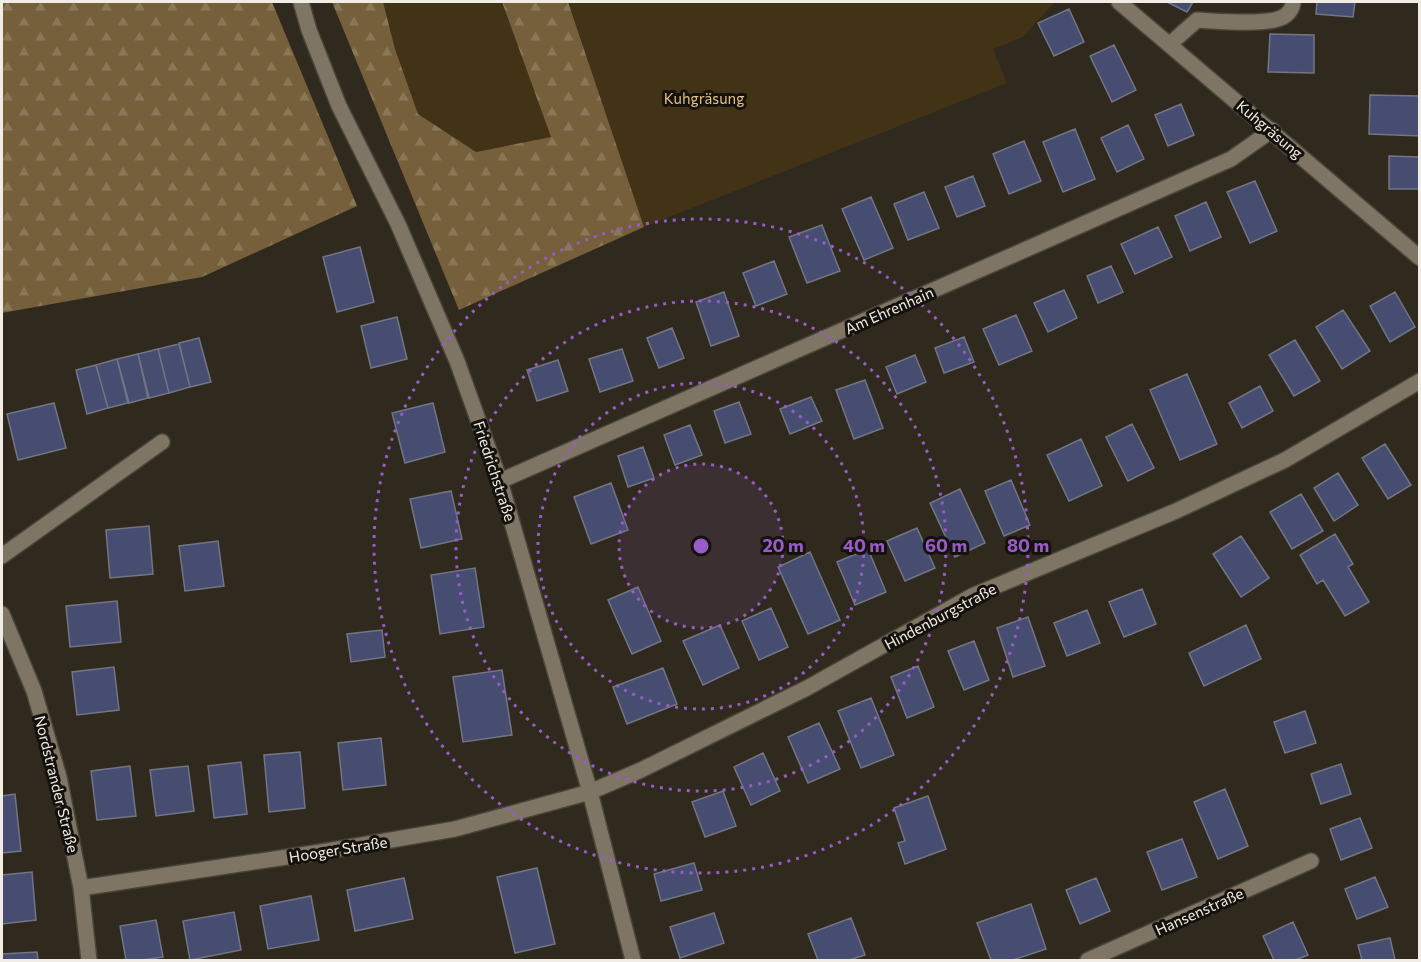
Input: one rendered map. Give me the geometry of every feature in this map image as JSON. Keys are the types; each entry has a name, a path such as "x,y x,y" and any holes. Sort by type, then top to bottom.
{"street":[{"name":"Friedrichstraße","path":"301,2 309,30 339,106 398,224 457,361 500,481 590,792 633,960"},
{"name":"Kuhgräsung","path":"1119,2 1272,130 1419,258"},
{"path":"1170,44 1197,20 1265,21 1284,17 1293,7 1293,2"},
{"name":"Am Ehrenhain","path":"500,481 1231,159 1272,130"},
{"name":"Hindenburgstraße","path":"590,792 641,770 807,688 972,596 1176,511 1285,460 1419,381"},
{"path":"2,556 162,442"},
{"name":"Nordstrander Straße","path":"2,614 34,691 58,777 81,888 88,960"},
{"name":"Hooger Straße","path":"81,888 455,829 590,792"},
{"name":"Hansenstraße","path":"1088,960 1311,861"}],"green space":[{"path":"2,2 272,2 357,206 202,277 2,313"},
{"path":"332,2 383,2 395,49 418,114 476,152 551,137 502,2 568,2 644,227 459,310"},
{"path":"383,2 502,2 551,137 475,152 418,114 395,49"},
{"name":"Kuhgräsung","path":"568,2 1055,2 1023,37 993,49 1007,83 644,227"}],"building":[{"path":"1167,2 1193,2 1187,12"},
{"path":"1317,2 1355,2 1353,17 1316,14"},
{"path":"1069,9 1084,42 1054,56 1038,23"},
{"path":"1270,34 1314,35 1314,73 1268,72"},
{"path":"1114,45 1136,90 1112,102 1090,56"},
{"path":"1370,95 1420,96 1420,136 1369,134"},
{"path":"1181,104 1194,135 1168,146 1155,115"},
{"path":"1128,125 1144,159 1117,172 1101,138"},
{"path":"1075,129 1095,179 1063,192 1043,142"},
{"path":"1024,141 1041,181 1009,194 993,154"},
{"path":"1389,156 1420,157 1420,189 1389,189"},
{"path":"973,176 985,206 957,217 945,187"},
{"path":"1255,181 1277,231 1250,243 1227,192"},
{"path":"924,192 939,228 908,240 894,204"},
{"path":"871,197 893,248 864,260 842,209"},
{"path":"1206,202 1221,237 1190,251 1175,216"},
{"path":"822,225 840,271 807,283 789,237"},
{"path":"1158,227 1172,257 1135,274 1121,244"},
{"path":"360,247 374,302 337,312 323,257"},
{"path":"774,261 787,294 756,306 743,273"},
{"path":"1111,266 1123,292 1098,303 1087,276"},
{"path":"1064,290 1077,318 1048,332 1034,303"},
{"path":"724,292 739,336 711,346 696,302"},
{"path":"1395,292 1415,327 1390,342 1370,306"},
{"path":"1343,310 1370,351 1342,369 1316,327"},
{"path":"1016,315 1032,351 999,365 983,329"},
{"path":"397,317 407,359 371,368 361,326"},
{"path":"672,328 684,358 659,368 647,338"},
{"path":"964,337 974,362 944,373 935,348"},
{"path":"199,338 211,382 190,387 179,343"},
{"path":"1295,340 1320,381 1294,396 1269,355"},
{"path":"179,344 190,387 169,393 158,349"},
{"path":"158,349 169,393 149,398 138,354"},
{"path":"622,349 633,381 600,392 589,359"},
{"path":"138,354 148,398 129,403 117,359"},
{"path":"915,355 926,382 897,394 886,367"},
{"path":"117,359 128,403 108,408 96,365"},
{"path":"558,360 568,391 537,401 527,370"},
{"path":"96,365 108,408 87,414 76,370"},
{"path":"1187,374 1217,444 1180,460 1150,390"},
{"path":"865,380 883,428 854,439 836,390"},
{"path":"1260,386 1273,411 1242,428 1229,403"},
{"path":"811,397 822,421 790,434 780,409"},
{"path":"739,402 751,434 725,443 714,411"},
{"path":"54,403 66,448 18,460 7,414"},
{"path":"433,403 445,452 405,463 392,413"},
{"path":"1132,424 1154,468 1128,481 1106,437"},
{"path":"690,425 702,455 675,465 664,435"},
{"path":"1081,439 1102,486 1069,501 1047,455"},
{"path":"1385,444 1411,485 1388,499 1362,458"},
{"path":"643,447 654,478 628,487 618,456"},
{"path":"1338,473 1358,505 1334,521 1314,488"},
{"path":"1011,480 1030,525 1004,536 985,491"},
{"path":"611,483 628,530 591,544 574,497"},
{"path":"960,489 985,543 955,557 930,503"},
{"path":"451,491 462,539 421,548 410,499"},
{"path":"1301,494 1323,531 1292,549 1270,512"},
{"path":"149,526 153,574 110,578 106,530"},
{"path":"917,528 935,568 905,581 887,541"},
{"path":"1335,534 1353,564 1348,567 1369,602 1345,616 1323,580 1317,584 1300,555"},
{"path":"1241,536 1269,578 1241,597 1213,554"},
{"path":"218,541 224,586 185,591 179,546"},
{"path":"868,549 886,592 855,605 837,562"},
{"path":"810,552 840,620 808,634 778,567"},
{"path":"475,568 484,627 440,634 431,575"},
{"path":"638,587 661,641 632,654 608,600"},
{"path":"1142,589 1156,624 1124,637 1109,602"},
{"path":"117,601 121,642 70,647 66,606"},
{"path":"771,608 788,647 759,660 742,621"},
{"path":"1087,610 1100,643 1067,656 1054,623"},
{"path":"1028,617 1045,666 1013,677 997,628"},
{"path":"720,625 739,668 703,685 683,641"},
{"path":"1246,625 1261,659 1204,686 1189,653"},
{"path":"382,630 385,657 351,662 347,634"},
{"path":"974,641 989,680 964,690 948,651"},
{"path":"918,666 934,707 907,718 891,677"},
{"path":"114,667 119,710 77,715 72,672"},
{"path":"663,668 677,704 627,724 613,687"},
{"path":"502,670 512,735 463,742 453,677"},
{"path":"871,698 894,755 861,768 838,711"},
{"path":"1305,711 1316,743 1285,753 1274,722"},
{"path":"819,723 840,769 808,783 788,737"},
{"path":"381,738 386,785 343,790 338,743"},
{"path":"300,752 305,808 269,812 264,755"},
{"path":"763,753 780,791 751,805 734,767"},
{"path":"241,762 247,814 214,818 208,766"},
{"path":"1341,764 1351,794 1321,804 1311,774"},
{"path":"130,766 136,816 97,820 91,771"},
{"path":"188,766 194,811 156,816 150,770"},
{"path":"1225,789 1248,846 1218,859 1194,802"},
{"path":"723,791 736,826 705,837 692,802"},
{"path":"15,794 21,851 2,853 2,796"},
{"path":"928,796 946,849 905,864 898,843 905,841 894,808"},
{"path":"1360,818 1372,848 1341,860 1330,829"},
{"path":"1182,839 1197,877 1162,890 1147,852"},
{"path":"694,863 702,890 661,901 654,874"},
{"path":"537,868 555,944 515,953 497,877"},
{"path":"32,872 36,920 2,924 2,875"},
{"path":"1375,877 1388,907 1357,919 1345,889"},
{"path":"404,878 413,919 355,931 347,890"},
{"path":"1096,878 1110,911 1080,924 1066,890"},
{"path":"311,896 319,940 268,949 260,906"},
{"path":"1031,904 1046,949 1013,960 991,960 977,923"},
{"path":"234,912 241,950 190,960 183,921"},
{"path":"714,913 724,943 680,958 670,927"},
{"path":"851,918 865,955 849,960 818,960 808,934"},
{"path":"156,920 163,957 126,960 120,926"},
{"path":"1293,922 1308,955 1295,960 1274,960 1263,936"},
{"path":"1390,938 1395,960 1362,960 1358,945"},
{"path":"37,952 38,960 2,960 2,954"}]}
